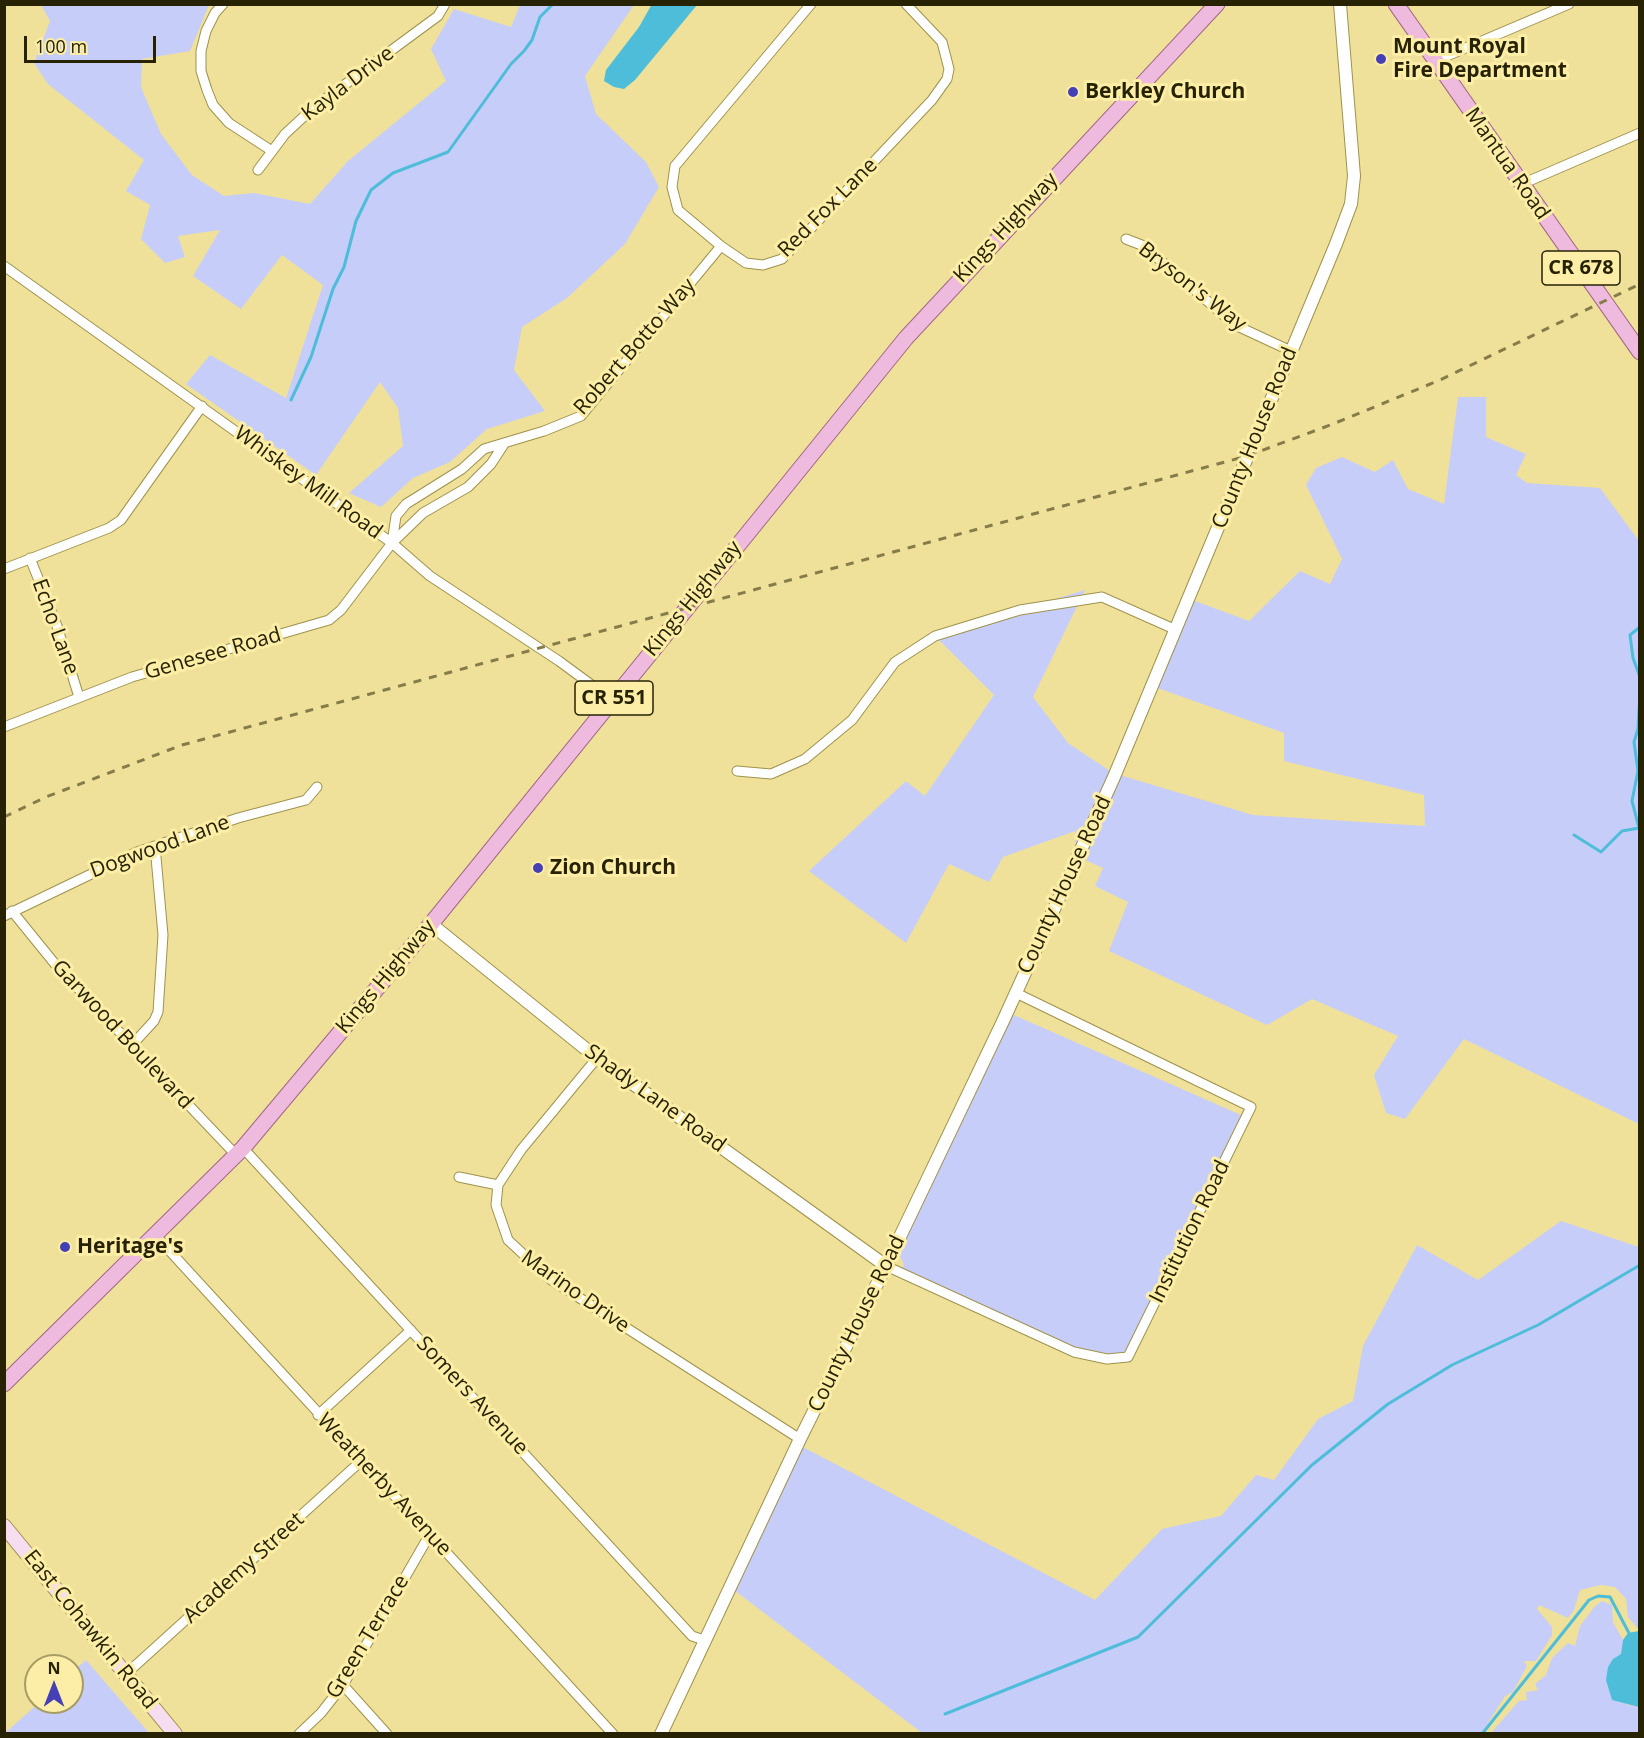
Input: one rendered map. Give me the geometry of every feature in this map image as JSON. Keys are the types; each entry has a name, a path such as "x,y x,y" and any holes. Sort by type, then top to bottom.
{"main road":[{"name":"Kings Highway","path":"4,1384 156,1236 239,1151 430,924 906,338 1217,4"},
{"name":"Mantua Road","path":"1396,4 1640,352"},
{"name":"East Cohawkin Road","path":"4,1526 174,1734"}],"street":[{"path":"223,4 215,13 206,31 201,51 201,71 207,90 213,105 229,123 272,151"},
{"name":"Kayla Drive","path":"258,170 272,151 312,108 438,16 445,4"},
{"name":"Red Fox Lane","path":"811,4 675,166 672,186 678,210 721,246 746,262 763,265 782,259 932,100 947,79 949,69 942,42 906,4"},
{"name":"County House Road","path":"662,1734 800,1439 886,1266 1016,993 1114,777 1336,244 1351,204 1354,185 1340,4"},
{"path":"1435,61 1569,4"},
{"path":"1522,184 1640,133"},
{"name":"Bryson's Way","path":"1126,239 1144,246 1235,325 1291,351"},
{"name":"Robert Botto Way","path":"392,543 396,516 406,504 462,469 484,448 504,444 581,416 721,246"},
{"name":"Whiskey Mill Road","path":"4,266 392,543 430,576 559,661 612,700"},
{"path":"4,569 109,528 122,520 202,406"},
{"path":"392,543 423,513 468,488 491,464 504,444"},
{"name":"Genesee Road","path":"4,727 132,677 329,620 341,610 392,543"},
{"name":"Echo Lane","path":"30,558 57,626 79,697"},
{"path":"737,771 771,774 805,759 852,720 895,662 935,636 1020,610 1102,597 1174,629"},
{"name":"Dogwood Lane","path":"8,913 86,874 155,846 306,800 317,787"},
{"path":"131,1046 154,1021 158,1012 162,935 155,846"},
{"name":"Garwood Boulevard","path":"8,913 131,1046 239,1151"},
{"name":"Shady Lane Road","path":"430,924 597,1058 886,1266"},
{"name":"Institution Road","path":"886,1266 1074,1352 1107,1359 1128,1357 1251,1107 1016,993"},
{"path":"459,1177 498,1185 521,1150 597,1058"},
{"name":"Somers Avenue","path":"239,1151 411,1330 692,1636 704,1640"},
{"name":"Marino Drive","path":"498,1185 496,1205 508,1240 550,1279 800,1439"},
{"name":"Weatherby Avenue","path":"156,1236 360,1461 613,1734"},
{"path":"318,1415 411,1330"},
{"name":"Academy Street","path":"126,1674 360,1461"},
{"name":"Green Terrace","path":"299,1734 316,1718 343,1685 430,1534"},
{"path":"343,1685 387,1734"}],"shaded area":[{"path":"652,4 697,5 635,80 624,89 614,87 604,81 606,70 639,27"},
{"path":"41,5 209,5 190,51 142,59 141,87 161,134 192,175 224,196 254,193 310,204 348,161 446,81 431,49 454,9 511,27 520,5 634,5 585,76 596,114 646,162 659,187 625,244 567,298 522,327 514,370 545,411 487,429 450,462 413,478 381,507 349,493 403,446 398,408 380,382 316,475 186,384 210,355 286,398 323,285 282,255 241,309 193,276 220,230 178,236 185,257 165,263 141,239 150,205 126,191 144,160 48,84 34,63 50,21"},
{"path":"1458,397 1486,397 1486,437 1526,454 1516,475 1527,483 1600,488 1639,541 1639,1124 1464,1039 1405,1119 1386,1113 1374,1075 1398,1036 1312,999 1267,1025 1109,951 1128,902 1095,886 1103,868 1076,856 1075,831 1003,857 989,882 949,864 906,943 809,871 906,781 925,796 994,695 935,636 1085,590 1033,697 1068,743 1113,773 1253,815 1425,826 1424,795 1284,761 1284,733 1149,685 1187,598 1249,621 1300,571 1330,584 1342,559 1306,485 1316,468 1342,457 1375,472 1393,460 1408,489 1444,504"},
{"path":"1007,1012 1241,1115 1123,1356 1072,1347 902,1269 904,1264 896,1249"},
{"path":"1561,1221 1639,1247 1639,1630 1628,1617 1626,1599 1615,1587 1601,1585 1580,1590 1574,1610 1568,1618 1539,1605 1537,1609 1552,1627 1552,1635 1536,1661 1524,1661 1527,1666 1513,1692 1505,1696 1482,1733 922,1733 730,1587 799,1445 1095,1600 1162,1529 1221,1516 1256,1475 1274,1480 1318,1419 1353,1401 1363,1346 1417,1245 1478,1280"},
{"path":"1602,1601 1612,1605 1613,1622 1623,1640 1621,1655 1613,1659 1626,1704 1639,1707 1639,1733 1490,1734 1519,1701 1527,1700 1526,1692 1538,1690 1535,1684 1546,1675 1552,1658 1568,1643 1575,1646 1580,1626 1595,1606"},
{"path":"1639,1631 1639,1707 1612,1700 1606,1680 1608,1667 1613,1659 1621,1654 1623,1640 1628,1633"},
{"path":"86,1660 149,1733 5,1733 26,1714 84,1714 84,1662"}],"waterway":[{"path":"291,400 311,357 333,289 344,267 356,221 371,190 393,173 448,152 511,64 532,40 540,17 553,4"},
{"path":"1640,627 1630,635 1633,658 1640,677"},
{"path":"1574,835 1601,852 1622,831 1639,828 1632,801 1638,771 1634,742 1638,729 1640,692"},
{"path":"945,1714 1138,1637 1312,1465 1388,1404 1452,1365 1538,1325 1640,1265"},
{"path":"1482,1734 1589,1600 1598,1596 1610,1597 1630,1635"}],"railway":[{"path":"4,817 46,797 182,745 1247,456 1440,380 1640,284"}],"place":[{"name":"Mount Royal Fire Department","path":"1381,59"},
{"name":"Berkley Church","path":"1073,92"},
{"name":"Zion Church","path":"538,868"},
{"name":"Heritage's","path":"65,1247"}]}
